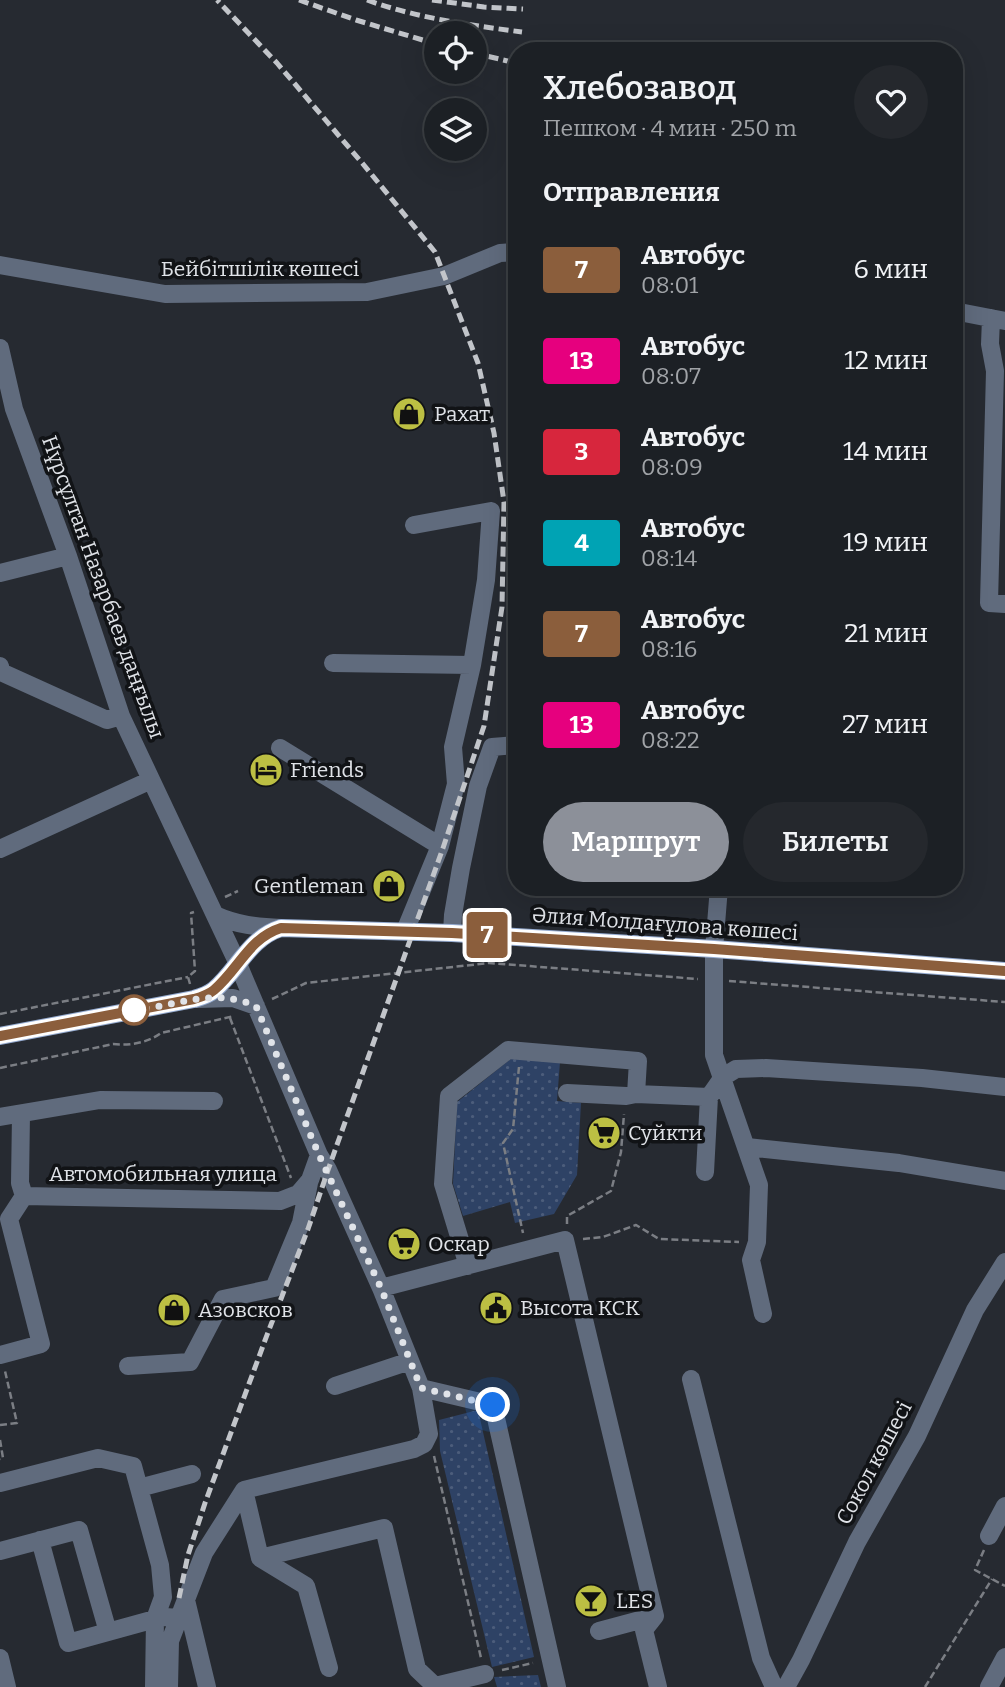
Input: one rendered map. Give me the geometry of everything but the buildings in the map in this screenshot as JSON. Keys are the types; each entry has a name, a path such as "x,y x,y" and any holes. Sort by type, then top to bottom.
{"main road":[{"name":"Әлия Молдағұлова көшесі","path":"281,928 405,930 714,949 1005,971"},
{"path":"0,1036 194,999 212,992 251,947 262,937 281,928"}],"street":[{"name":"Бейбітшілік көшесі","path":"0,265 165,295 367,292 444,276 500,253 508,252"},
{"path":"963,313 998,319 990,344 1000,372 1000,451 998,531 989,603 1005,604"},
{"name":"Нұрсұлтан Назарбаев даңғылы","path":"0,348 7,410 68,556 121,716 238,964 319,1155 381,1288 421,1388 429,1434"},
{"path":"405,930 440,845 456,785 453,747 472,665 486,580 491,511 414,525"},
{"path":"0,573 68,556"},
{"path":"332,663 472,665"},
{"path":"0,666 1,673 107,720 121,716"},
{"path":"452,933 457,892 478,786 492,747 508,746"},
{"path":"280,747 440,845"},
{"path":"0,849 151,780"},
{"path":"718,896 714,949 714,1055 759,1185 757,1242 751,1260 763,1314"},
{"path":"212,910 230,922 281,928"},
{"path":"194,999 233,998 256,1006"},
{"path":"467,1266 443,1184 449,1096 508,1050 638,1061 631,1095"},
{"path":"705,1172 709,1097 723,1077 736,1069 766,1068 922,1078 1005,1087"},
{"path":"567,1093 709,1097"},
{"path":"0,1117 100,1100 214,1101"},
{"path":"1,1355 41,1344 9,1219 24,1196 20,1183 21,1114"},
{"path":"747,1147 900,1163 1005,1181"},
{"name":"Автомобильная улица","path":"24,1196 279,1200 298,1194 310,1180 319,1155"},
{"path":"128,1366 190,1362 223,1298 274,1288 301,1223 310,1180"},
{"path":"381,1288 565,1240 655,1616"},
{"name":"Сокол көшесі","path":"786,1687 857,1542 917,1436 975,1310 1005,1262"},
{"path":"335,1386 410,1362"},
{"path":"691,1379 761,1658 774,1687"},
{"path":"421,1388 493,1405 557,1687"},
{"path":"169,1687 170,1641 204,1553 244,1490 414,1449 424,1444 429,1434"},
{"path":"0,1483 98,1458 133,1466 160,1565 163,1597 155,1619 154,1687"},
{"path":"139,1488 192,1474"},
{"path":"244,1490 260,1558 306,1586 329,1668"},
{"path":"989,1536 1005,1506"},
{"path":"260,1558 384,1528 417,1669 435,1686 485,1674"},
{"path":"0,1549 79,1530 108,1632"},
{"path":"40,1540 68,1643 155,1619 179,1618"},
{"path":"186,1600 207,1687"},
{"path":"599,1631 655,1616"},
{"path":"655,1616 644,1630 658,1687"},
{"path":"989,1687 1005,1657"},
{"path":"0,1658 7,1687"}],"path":[{"path":"0,1014 188,977 195,971 191,913 212,910 238,891"},
{"path":"0,1068 113,1044 124,1046 153,1039 161,1033 230,1018 306,983 489,963 1005,1002"},
{"path":"188,977 194,999"},
{"path":"230,1018 298,1194"},
{"path":"521,1051 513,1129 503,1143 527,1250"},
{"path":"631,1095 611,1191 567,1216 565,1240 603,1237 636,1225 659,1239 757,1242"},
{"path":"0,1425 17,1423 1,1355"},
{"path":"429,1434 485,1674 550,1660"},
{"path":"0,1440 3,1458 0,1459"},
{"path":"989,1536 975,1570 1005,1586"},
{"path":"925,1687 992,1579"}],"shaded area":[{"path":"512,1058 560,1062 557,1101 581,1103 577,1175 554,1214 515,1223 510,1202 463,1216 453,1184 457,1102"},
{"path":"478,1410 534,1657 492,1667 440,1451 439,1420"},
{"path":"538,1675 541,1687 497,1687 494,1677"}],"railway":[{"path":"179,1598 188,1555 205,1503 308,1229 484,726 502,607 504,502 494,433 478,363 435,252 277,63 217,0"},
{"path":"299,0 424,40"},
{"path":"367,0 424,16 522,32"},
{"path":"432,0 523,9"},
{"path":"487,56 508,61"}],"bus line":[{"name":"7","path":"0,1036 205,996 217,987 262,937 281,928 405,930 714,949 1005,971"}],"place":[{"name":"Рахат","path":"409,414"},
{"name":"Friends","path":"266,770"},
{"name":"Gentleman","path":"389,886"},
{"name":"Суйкти","path":"604,1133"},
{"name":"Оскар","path":"404,1244"},
{"name":"Высота КСК","path":"496,1308"},
{"name":"Азовсков","path":"174,1310"},
{"name":"LES","path":"591,1601"}],"route":[{"path":"134,1010 220,997 245,1001 256,1006 319,1155 381,1288 421,1388 493,1405"}]}
